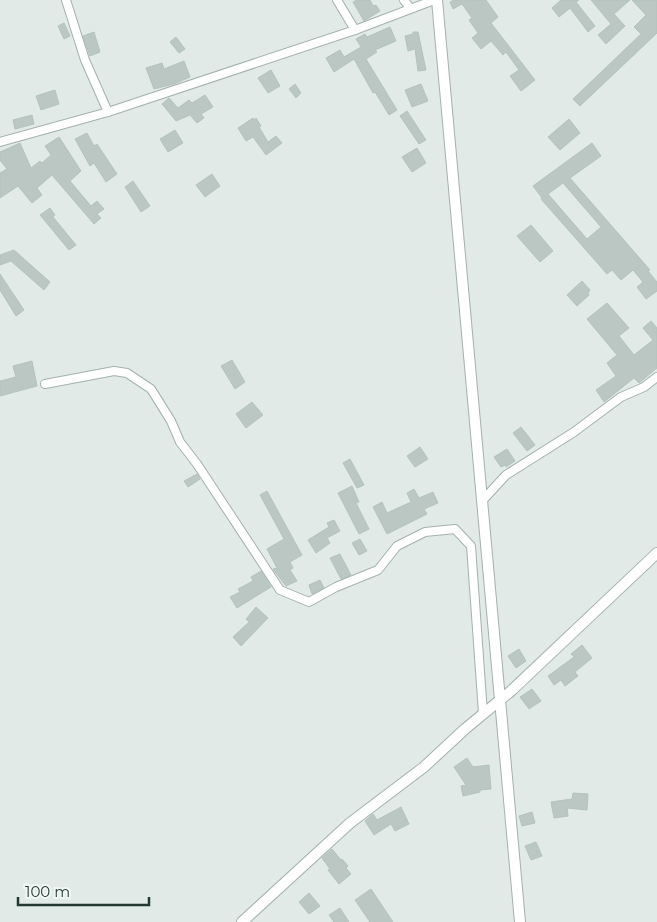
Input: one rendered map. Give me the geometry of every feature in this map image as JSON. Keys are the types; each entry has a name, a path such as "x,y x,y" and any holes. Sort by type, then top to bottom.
{"street":[{"path":"66,0 85,60 108,112"},
{"path":"337,0 354,30"},
{"path":"404,0 410,8"},
{"path":"0,142 108,112 354,30 424,2 436,0 520,922"},
{"path":"45,384 114,370 127,373 151,389 171,421 180,442 197,464 280,590 309,602 336,587 378,570 397,546 426,532 455,529 471,546 483,713"},
{"path":"482,501 506,475 574,432 621,397 644,387 657,377"},
{"path":"242,922 350,823 424,767 657,553"}],"building":[{"path":"357,0 370,0 373,6 376,5 380,11 364,21 353,2"},
{"path":"454,0 486,0 498,17 491,23 535,80 521,91 510,76 519,70 506,52 503,55 491,41 481,49 472,38 478,33 469,20 472,18 462,4 453,9 450,2"},
{"path":"561,0 579,0 576,2 595,26 588,32 570,8 559,17 552,8"},
{"path":"591,0 630,0 614,14 625,26 606,44 598,35 611,24"},
{"path":"632,0 657,0 657,33 580,106 573,99 641,34 634,27 646,15"},
{"path":"64,23 70,36 64,39 58,26"},
{"path":"390,27 396,41 375,50 377,52 366,59 397,110 389,115 375,92 373,93 354,59 334,72 326,58 340,50 344,57 361,47 356,39 365,34 367,37"},
{"path":"94,32 100,52 90,56 83,36"},
{"path":"413,32 418,32 426,70 418,71 415,49 408,51 405,36 413,34"},
{"path":"176,37 185,49 179,53 170,42"},
{"path":"184,61 190,77 174,84 154,89 146,68 162,63 164,69"},
{"path":"271,70 280,86 268,93 258,78"},
{"path":"295,84 301,93 296,98 289,89"},
{"path":"421,84 428,101 412,107 405,90"},
{"path":"55,90 59,104 41,110 36,96"},
{"path":"205,95 213,107 201,114 204,118 197,123 190,115 176,121 162,104 169,98 178,108 189,100 192,103"},
{"path":"407,111 426,140 419,144 400,116"},
{"path":"32,115 34,124 15,129 13,120"},
{"path":"253,118 254,120 256,118 261,126 259,127 268,142 276,136 282,143 266,155 253,137 246,141 238,128"},
{"path":"569,119 580,133 560,150 548,137"},
{"path":"175,130 183,143 168,152 160,139"},
{"path":"87,133 94,146 97,144 117,174 106,182 94,163 90,166 75,139"},
{"path":"59,137 81,171 70,181 91,206 97,201 104,209 97,214 101,218 94,224 52,175 37,188 42,195 32,203 18,186 0,198 0,173 7,169 0,160 0,152 20,143 31,168 40,161 42,163 51,155 45,146"},
{"path":"592,143 601,156 570,178 650,270 648,271 657,282 657,291 646,299 637,287 643,282 633,270 621,280 612,270 607,274 541,199 533,186","holes":["563,183 601,227 587,239 548,194"]},
{"path":"417,148 426,163 412,172 402,157"},
{"path":"212,174 220,186 205,197 196,185"},
{"path":"133,181 150,206 141,212 125,187"},
{"path":"50,208 55,215 53,217 76,245 69,250 40,215"},
{"path":"531,225 553,251 540,262 517,236"},
{"path":"14,250 50,282 44,290 11,261 0,265 0,255"},
{"path":"0,274 24,310 16,316 0,290"},
{"path":"582,281 590,290 589,295 577,306 567,295"},
{"path":"607,303 629,328 619,336 634,355 653,340 643,328 651,321 657,328 657,368 639,383 634,378 604,402 596,390 616,376 607,363 617,355 587,319"},
{"path":"232,360 245,382 235,389 221,366"},
{"path":"32,361 37,386 0,396 0,381 16,377 13,366"},
{"path":"252,402 263,415 246,428 236,414"},
{"path":"521,427 535,445 527,451 513,433"},
{"path":"420,447 428,459 415,467 407,456"},
{"path":"507,449 515,461 506,467 505,465 501,467 494,457"},
{"path":"350,459 364,485 357,488 343,463"},
{"path":"197,474 200,479 188,487 184,481"},
{"path":"352,486 359,502 356,503 369,529 359,534 338,493"},
{"path":"414,489 419,498 433,492 438,503 424,509 427,514 387,534 373,507 382,502 387,513 411,502 407,493"},
{"path":"267,491 302,555 290,562 293,568 290,570 297,581 286,586 273,569 277,568 267,549 284,539 260,495"},
{"path":"334,520 340,531 327,538 330,543 316,553 308,540 329,527 327,523"},
{"path":"360,539 367,551 359,555 352,543"},
{"path":"340,554 351,575 341,579 330,558"},
{"path":"261,571 271,587 237,608 230,597 240,592 238,589 253,581 251,577"},
{"path":"320,580 324,588 312,594 309,585"},
{"path":"256,607 268,618 241,646 233,637 249,622 246,619"},
{"path":"582,645 592,658 575,672 578,676 565,686 561,680 554,685 548,676 574,657 571,654"},
{"path":"519,649 526,661 516,668 508,656"},
{"path":"532,689 541,701 529,709 520,697"},
{"path":"467,758 473,767 489,765 491,789 480,790 480,792 463,796 461,786 466,785 454,767"},
{"path":"573,793 588,794 587,810 567,808 568,816 554,818 551,802 572,799"},
{"path":"401,807 409,824 395,831 391,824 374,835 365,821 373,814 377,820"},
{"path":"532,812 535,823 522,826 519,816"},
{"path":"536,842 542,856 531,860 525,846"},
{"path":"332,849 348,866 346,868 351,874 339,884 328,870 330,869 322,858"},
{"path":"371,889 393,922 370,922 355,900"},
{"path":"309,893 320,906 309,914 299,902"},
{"path":"340,908 349,922 334,922 329,915"}]}
